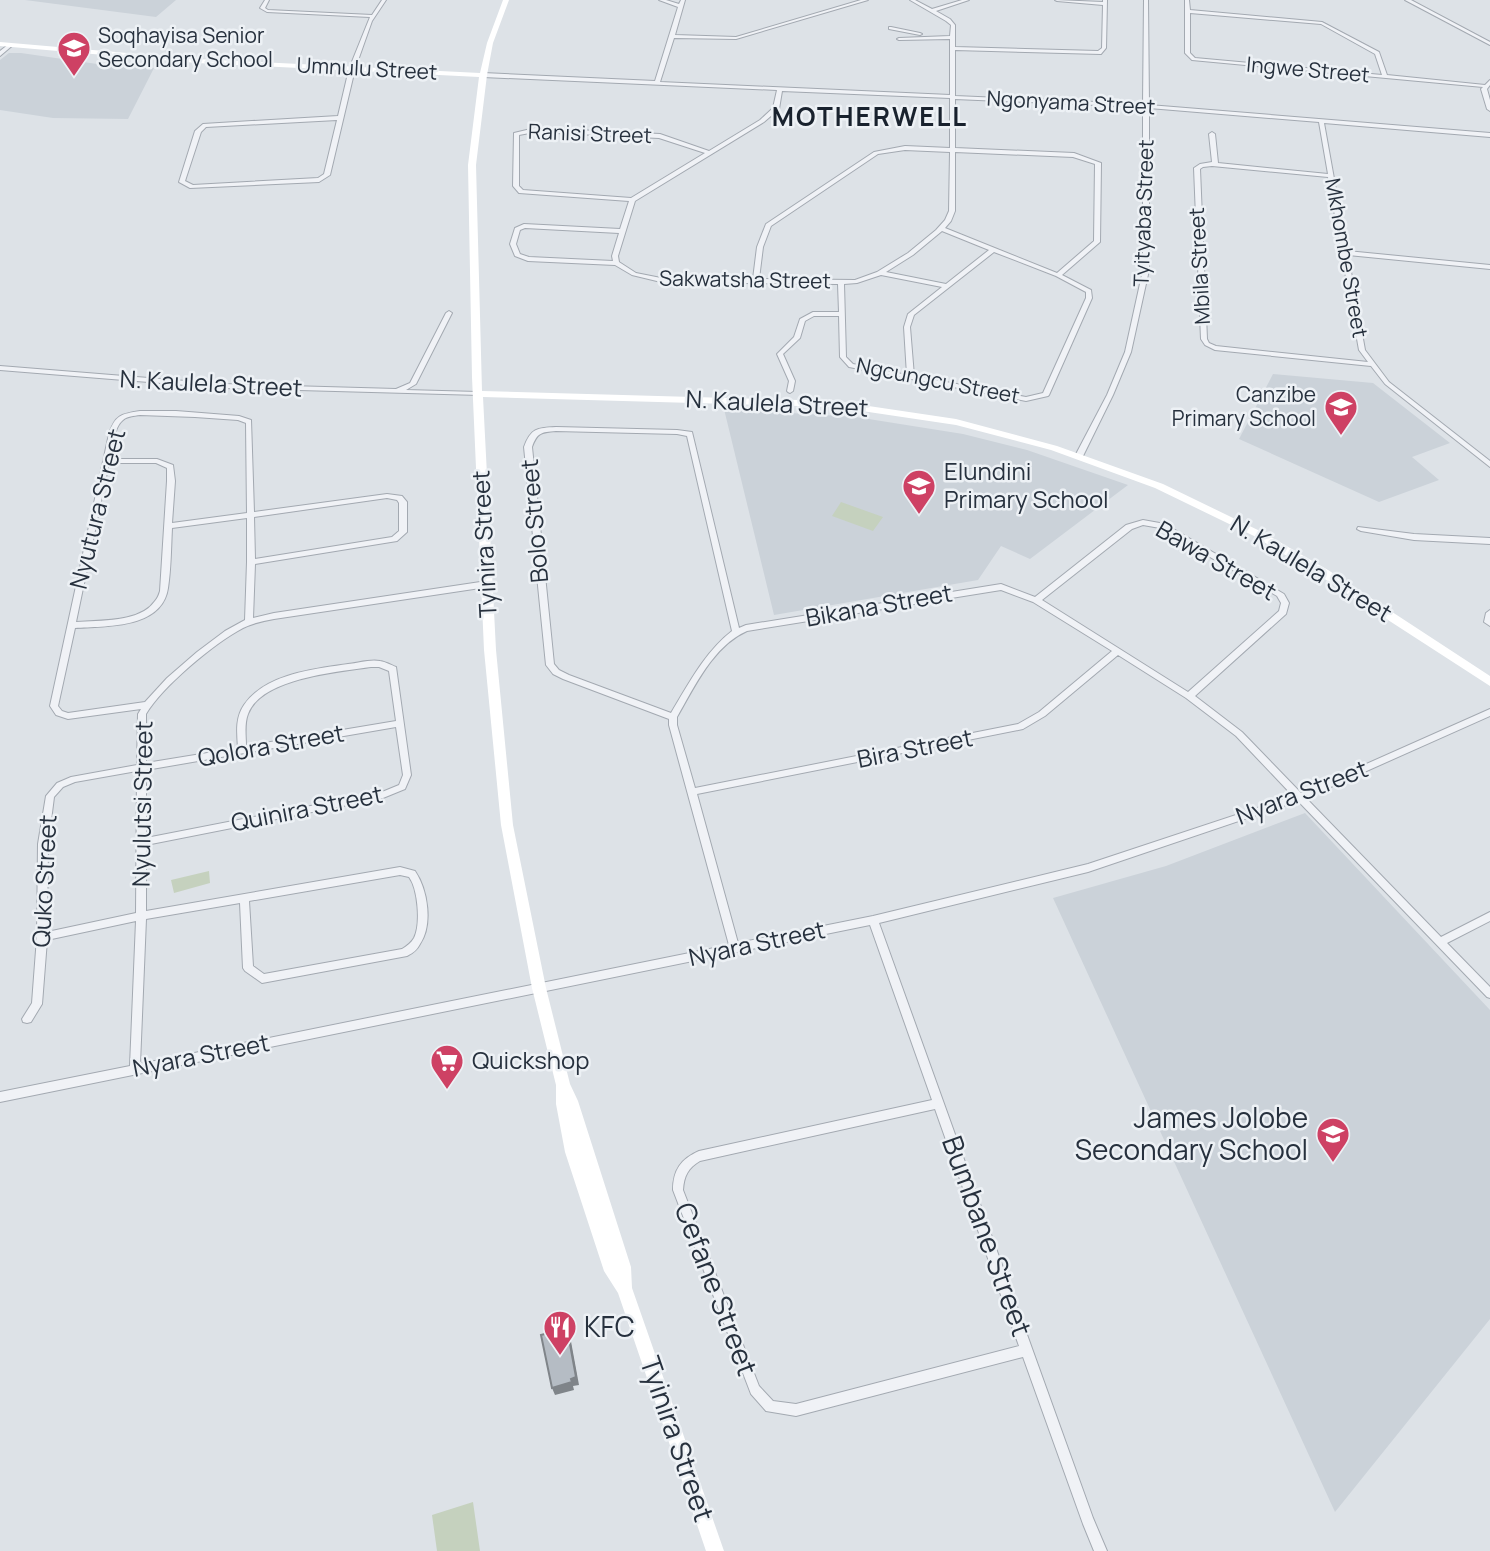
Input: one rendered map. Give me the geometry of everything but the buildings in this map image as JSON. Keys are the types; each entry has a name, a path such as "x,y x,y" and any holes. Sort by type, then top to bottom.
{"street":[{"path":"267,0 262,8 267,11 373,16"},
{"path":"338,118 205,125 198,131 181,180 187,186 203,187 315,181 324,177 328,173 338,118 352,69 373,16 384,0"},
{"name":"Tyinira Street","path":"506,0 490,43 482,75 473,144 472,184 478,394 490,650 507,825 538,988 563,1085 561,1102 570,1141 612,1272 624,1288 715,1551"},
{"path":"657,83 682,3 661,0"},
{"path":"671,36 736,38 866,0"},
{"path":"912,0 952,22 952,211 951,219 942,229"},
{"path":"932,11 967,0"},
{"path":"954,48 1099,53 1104,48 1105,2 1057,0"},
{"name":"Tyityaba Street","path":"1079,456 1128,352 1143,290 1147,233 1146,0"},
{"name":"Ingwe Street","path":"1187,0 1188,53 1194,59 1487,84"},
{"path":"1407,0 1490,44"},
{"path":"1187,11 1326,24 1377,53 1385,77"},
{"path":"898,26 909,28 908,31"},
{"path":"891,28 929,36"},
{"path":"899,38 953,37"},
{"name":"Umnulu Street","path":"0,44 170,59 482,75"},
{"path":"0,54 11,46"},
{"name":"Ngonyama Street","path":"482,75 1146,106 1490,135"},
{"path":"1487,84 1490,109"},
{"path":"622,231 524,226 517,229 513,244 517,256 528,259 616,263 615,256 632,200 772,113 776,109 780,89"},
{"name":"Mkhombe Street","path":"1321,120 1360,342 1370,364 1387,383 1490,465"},
{"name":"Ranisi Street","path":"632,200 521,192 516,186 516,134 534,130 660,136 709,153"},
{"path":"1212,134 1215,165 1331,176"},
{"path":"756,280 760,247 768,225 851,168 876,153 887,150 1074,155 1098,163 1097,242 1058,275"},
{"name":"Mbila Street","path":"1215,165 1202,165 1195,171 1203,334 1207,345 1222,349 1370,364"},
{"name":"Ngcungcu Street","path":"841,282 843,357 847,363 858,368 1026,399 1046,395 1089,295 1087,289 942,229"},
{"name":"Sakwatsha Street","path":"616,263 634,274 661,280 865,281 882,273 942,229"},
{"path":"911,378 907,320 911,314 993,250"},
{"path":"1345,253 1490,267"},
{"path":"882,273 946,286"},
{"path":"395,393 413,384 449,313"},
{"path":"790,391 792,381 780,354 797,338 803,320 813,314 842,314"},
{"name":"N. Kaulela Street","path":"0,368 223,386 395,393 796,401 854,406 956,422 1079,456 1159,486 1258,534 1324,573 1490,682"},
{"name":"Nyutura Street","path":"145,705 68,716 59,713 54,706 106,461 117,423 129,414 246,420 251,429 248,515 251,562 249,621"},
{"name":"Bolo Street","path":"673,717 566,677 550,665 528,447 532,436 542,430 556,429 690,434 736,631"},
{"path":"71,625 139,617 158,607 164,591 172,473 170,467 157,461 106,461"},
{"path":"168,526 387,496 400,498 403,502 403,532 394,540 251,562"},
{"name":"Bawa Street","path":"1036,600 1129,527 1143,522 1162,526 1280,594 1285,603 1283,612 1189,696"},
{"path":"1361,529 1414,537 1490,541"},
{"name":"Nyulutsi Street","path":"135,1068 141,916 142,713 145,705 164,685 229,632 249,621 279,614 487,584"},
{"name":"Bikana Street","path":"736,631 989,587 1012,589 1036,600 1189,696 1240,734 1300,797"},
{"path":"1490,613 1490,623"},
{"path":"734,948 674,733 673,717 723,642 736,631"},
{"name":"Bira Street","path":"691,792 1020,727 1042,714 1116,652"},
{"name":"Quinira Street","path":"142,842 394,792 402,787 407,775 393,669 371,664 293,678 262,691 245,708 242,751"},
{"name":"Nyara Street","path":"0,1097 873,920 1098,865 1300,797 1490,712"},
{"name":"Qolora Street","path":"141,769 400,723"},
{"name":"Quko Street","path":"27,1019 37,1004 42,937 43,844 50,796 60,785 74,779 141,769"},
{"path":"1300,797 1490,994"},
{"path":"42,937 141,916 244,900 389,872 407,872 417,881 422,935 416,946 404,953 262,979 248,968 244,900"},
{"path":"1440,942 1490,916"},
{"name":"Bumbane Street","path":"873,920 1087,1520 1101,1551"},
{"name":"Cefane Street","path":"939,1103 699,1156 682,1168 678,1190 755,1390 770,1407 796,1410 1027,1350"}],"shaded area":[{"path":"25,0 176,0 156,17"},
{"name":"Soqhayisa Senior Secondary School","path":"9,53 154,68 128,119 53,118 0,110 0,60"},
{"name":"Canzibe Primary School","path":"1273,374 1373,383 1450,443 1412,457 1439,480 1379,502 1239,439"},
{"name":"Elundini Primary School","path":"724,409 856,417 963,434 1027,450 1128,485 1030,559 1001,546 978,580 774,615"},
{"name":"James Jolobe Secondary School","path":"1305,813 1490,1010 1490,1319 1335,1512 1053,898 1166,866"}],"green space":[{"path":"841,502 883,517 873,531 832,516"},
{"path":"209,871 210,883 174,893 171,880"},
{"path":"473,1502 480,1551 437,1551 432,1515"}],"place":[{"name":"Soqhayisa Senior Secondary School","path":"74,78"},
{"name":"Canzibe Primary School","path":"1341,437"},
{"name":"Elundini Primary School","path":"919,516"},
{"name":"Quickshop","path":"447,1091"},
{"name":"James Jolobe Secondary School","path":"1333,1164"},
{"name":"KFC","path":"560,1357"}],"district":[{"name":"MOTHERWELL","path":"870,117"}]}
